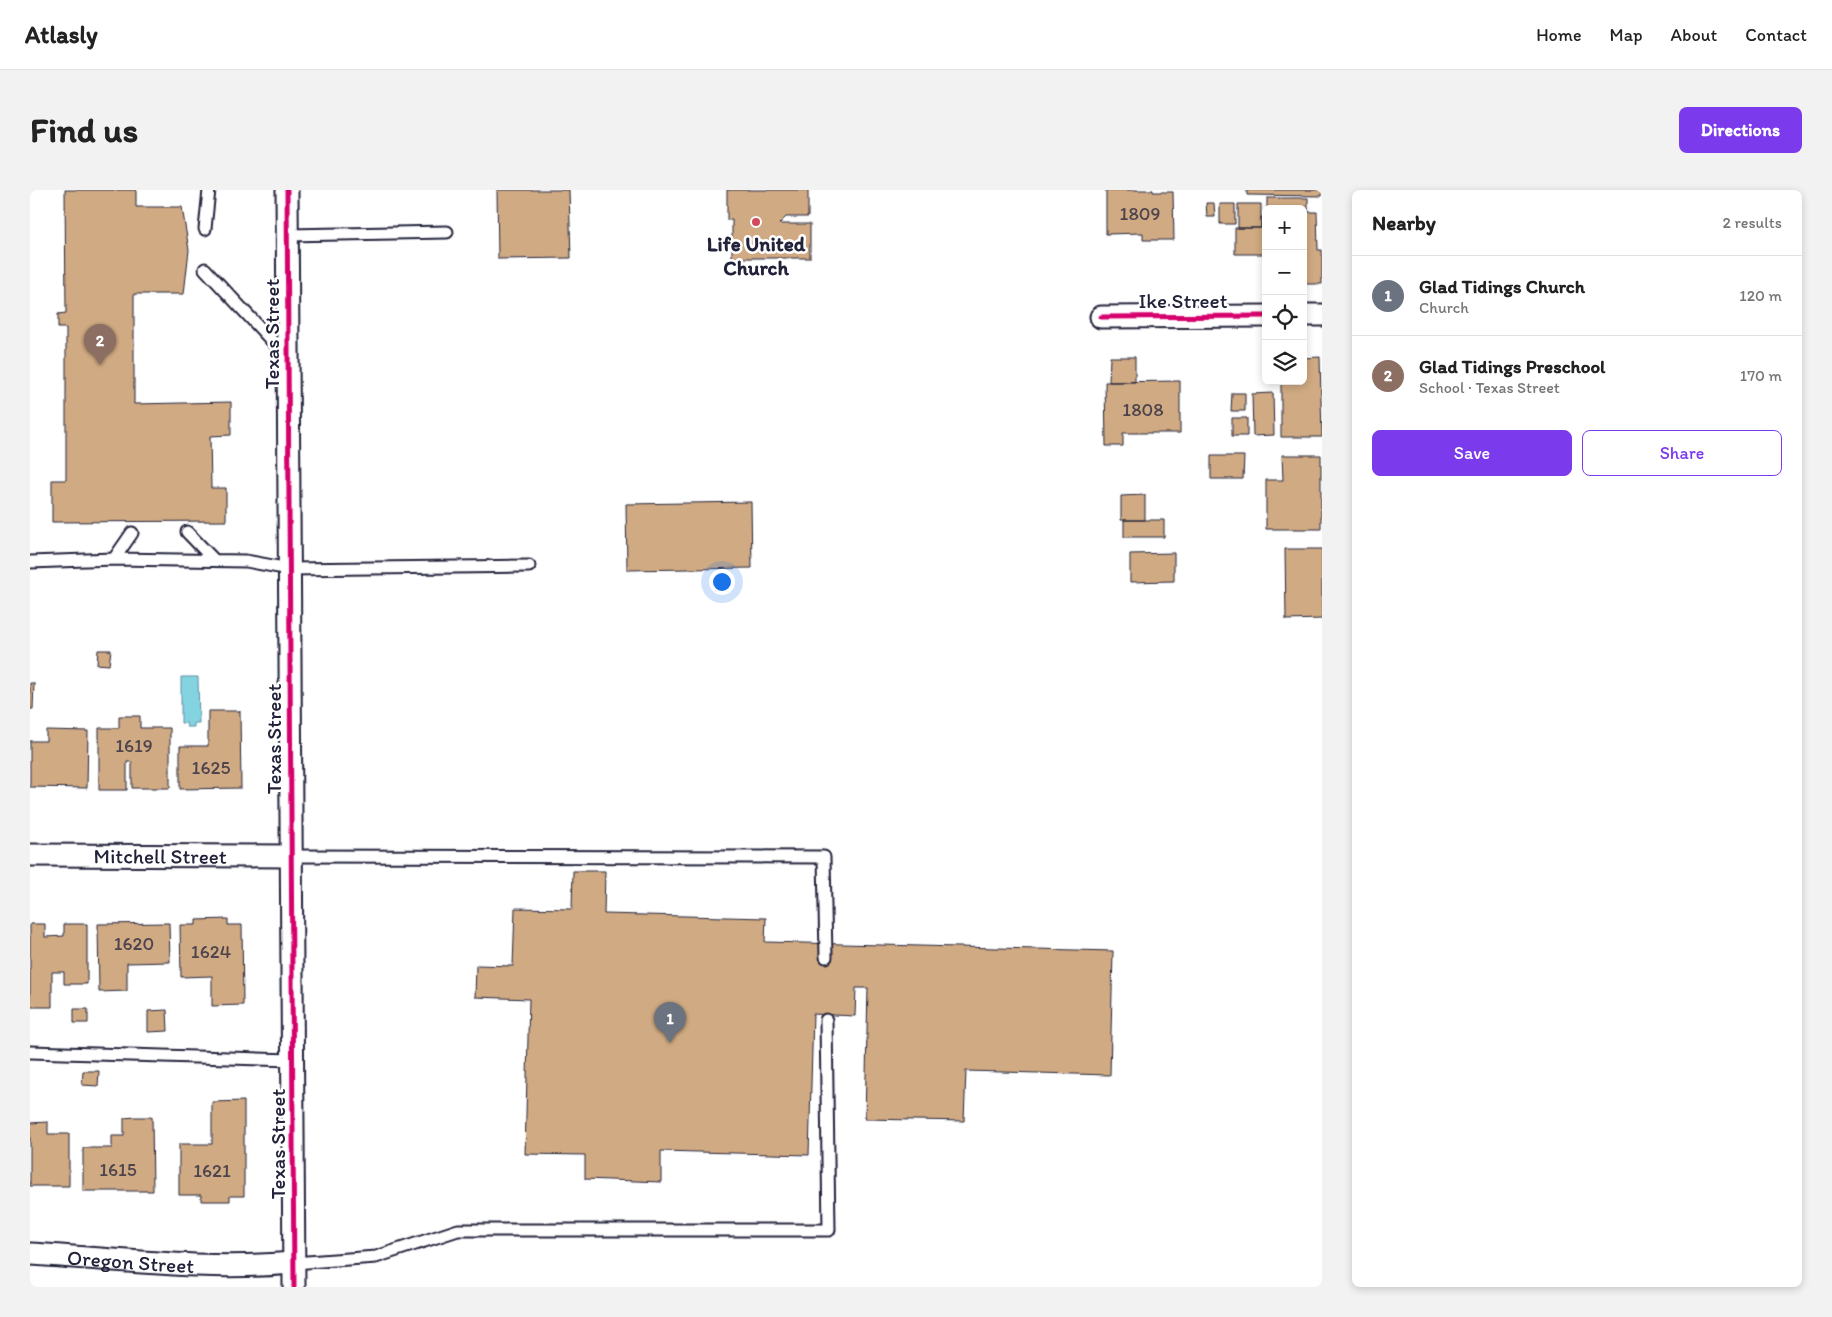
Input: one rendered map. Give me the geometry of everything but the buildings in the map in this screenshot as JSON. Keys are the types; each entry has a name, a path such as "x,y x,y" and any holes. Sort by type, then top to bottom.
{"street":[{"name":"Texas Street","path":"287,190 294,1287"},
{"path":"1307,315 1322,315"},
{"name":"Ike Street","path":"1101,316 1262,316"},
{"name":"Mitchell Street","path":"30,854 290,856"},
{"name":"Oregon Street","path":"30,1254 172,1263 270,1265 293,1262"}],"lane":[{"path":"205,229 209,190"},
{"path":"287,235 447,232"},
{"path":"205,270 287,357"},
{"path":"187,532 214,560"},
{"path":"114,559 132,533"},
{"path":"30,562 114,559 214,560 246,561 289,569 529,566"},
{"path":"290,856 824,856 826,957"},
{"path":"293,1262 376,1257 458,1230 829,1230 826,1020"},
{"path":"30,1052 293,1060"}],"water":[{"path":"181,677 198,677 199,723 194,723 194,727 187,727 186,723 181,723"}],"cycle path":[{"path":"287,190 294,1287"},
{"path":"1101,317 1262,316"}],"place":[{"name":"Life United Church","path":"756,222"},
{"name":"Glad Tidings Preschool","path":"100,365"},
{"name":"Glad Tidings Church","path":"670,1043"}]}
